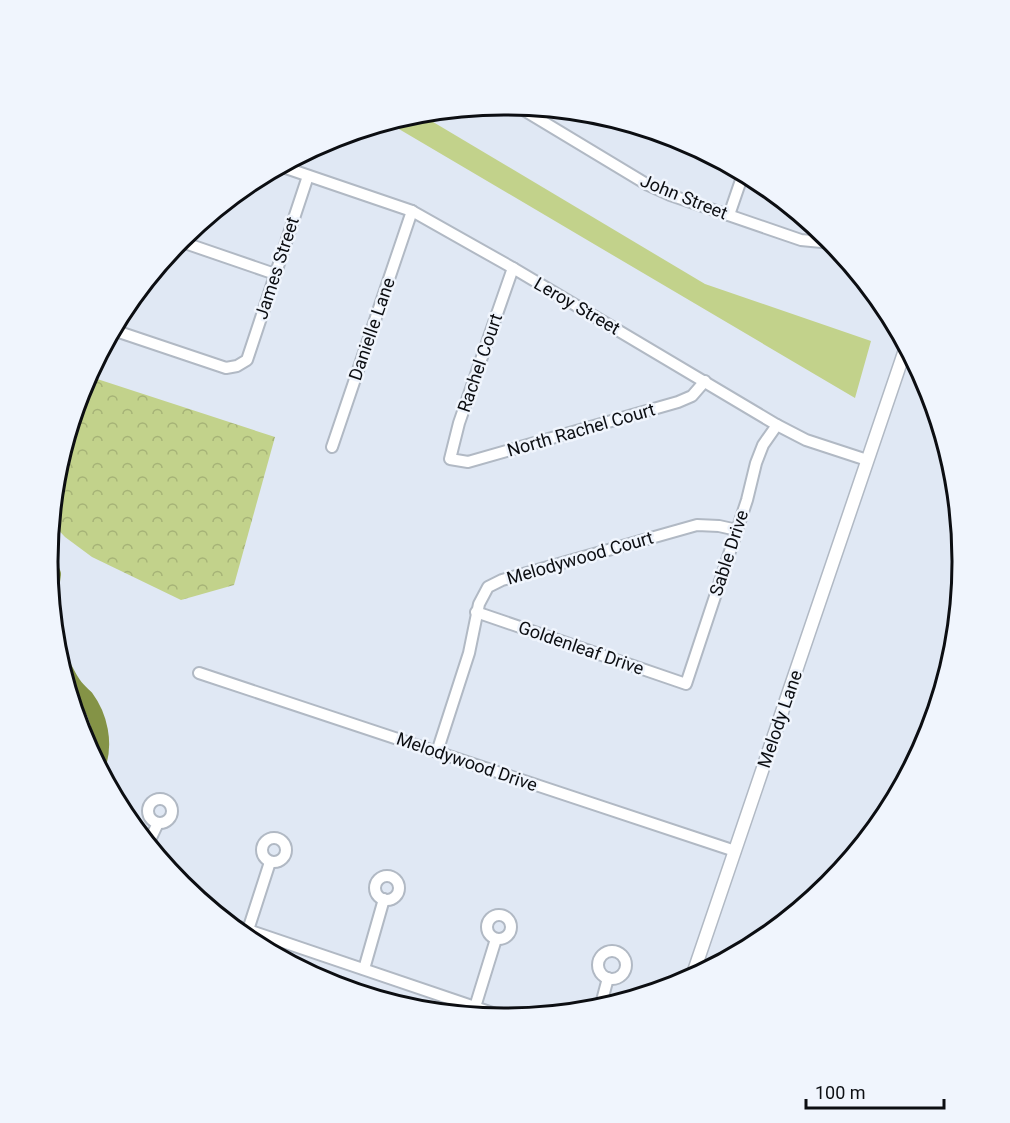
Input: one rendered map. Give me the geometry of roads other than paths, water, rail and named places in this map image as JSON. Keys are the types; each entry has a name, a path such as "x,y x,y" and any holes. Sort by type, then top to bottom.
{"street":[{"name":"John Street","path":"533,116 648,185 670,195 801,240 816,241"},
{"name":"Leroy Street","path":"291,170 412,211 513,268 777,425 806,440 867,460"},
{"name":"James Street","path":"121,333 226,368 237,366 247,360 308,176"},
{"path":"729,215 740,182"},
{"name":"Danielle Lane","path":"332,447 412,211"},
{"path":"190,245 275,274"},
{"name":"Rachel Court","path":"450,459 459,423 513,268"},
{"name":"Melody Lane","path":"696,965 902,358"},
{"name":"North Rachel Court","path":"450,459 468,462 678,402 692,396 705,381"},
{"name":"Sable Drive","path":"686,684 747,500 756,463 777,425"},
{"name":"Melodywood Court","path":"437,752 469,653 476,612 484,591 502,580 697,525 737,530"},
{"name":"Goldenleaf Drive","path":"476,612 686,684"},
{"name":"Melodywood Drive","path":"199,672 735,851"},
{"path":"152,835 158,823"},
{"path":"249,927 270,862"},
{"path":"364,969 384,899"},
{"path":"257,933 475,1007"},
{"path":"475,1007 496,939"},
{"path":"603,997 608,978"}],"waterway":[{"path":"78,689 95,713 100,730 101,750"}]}
